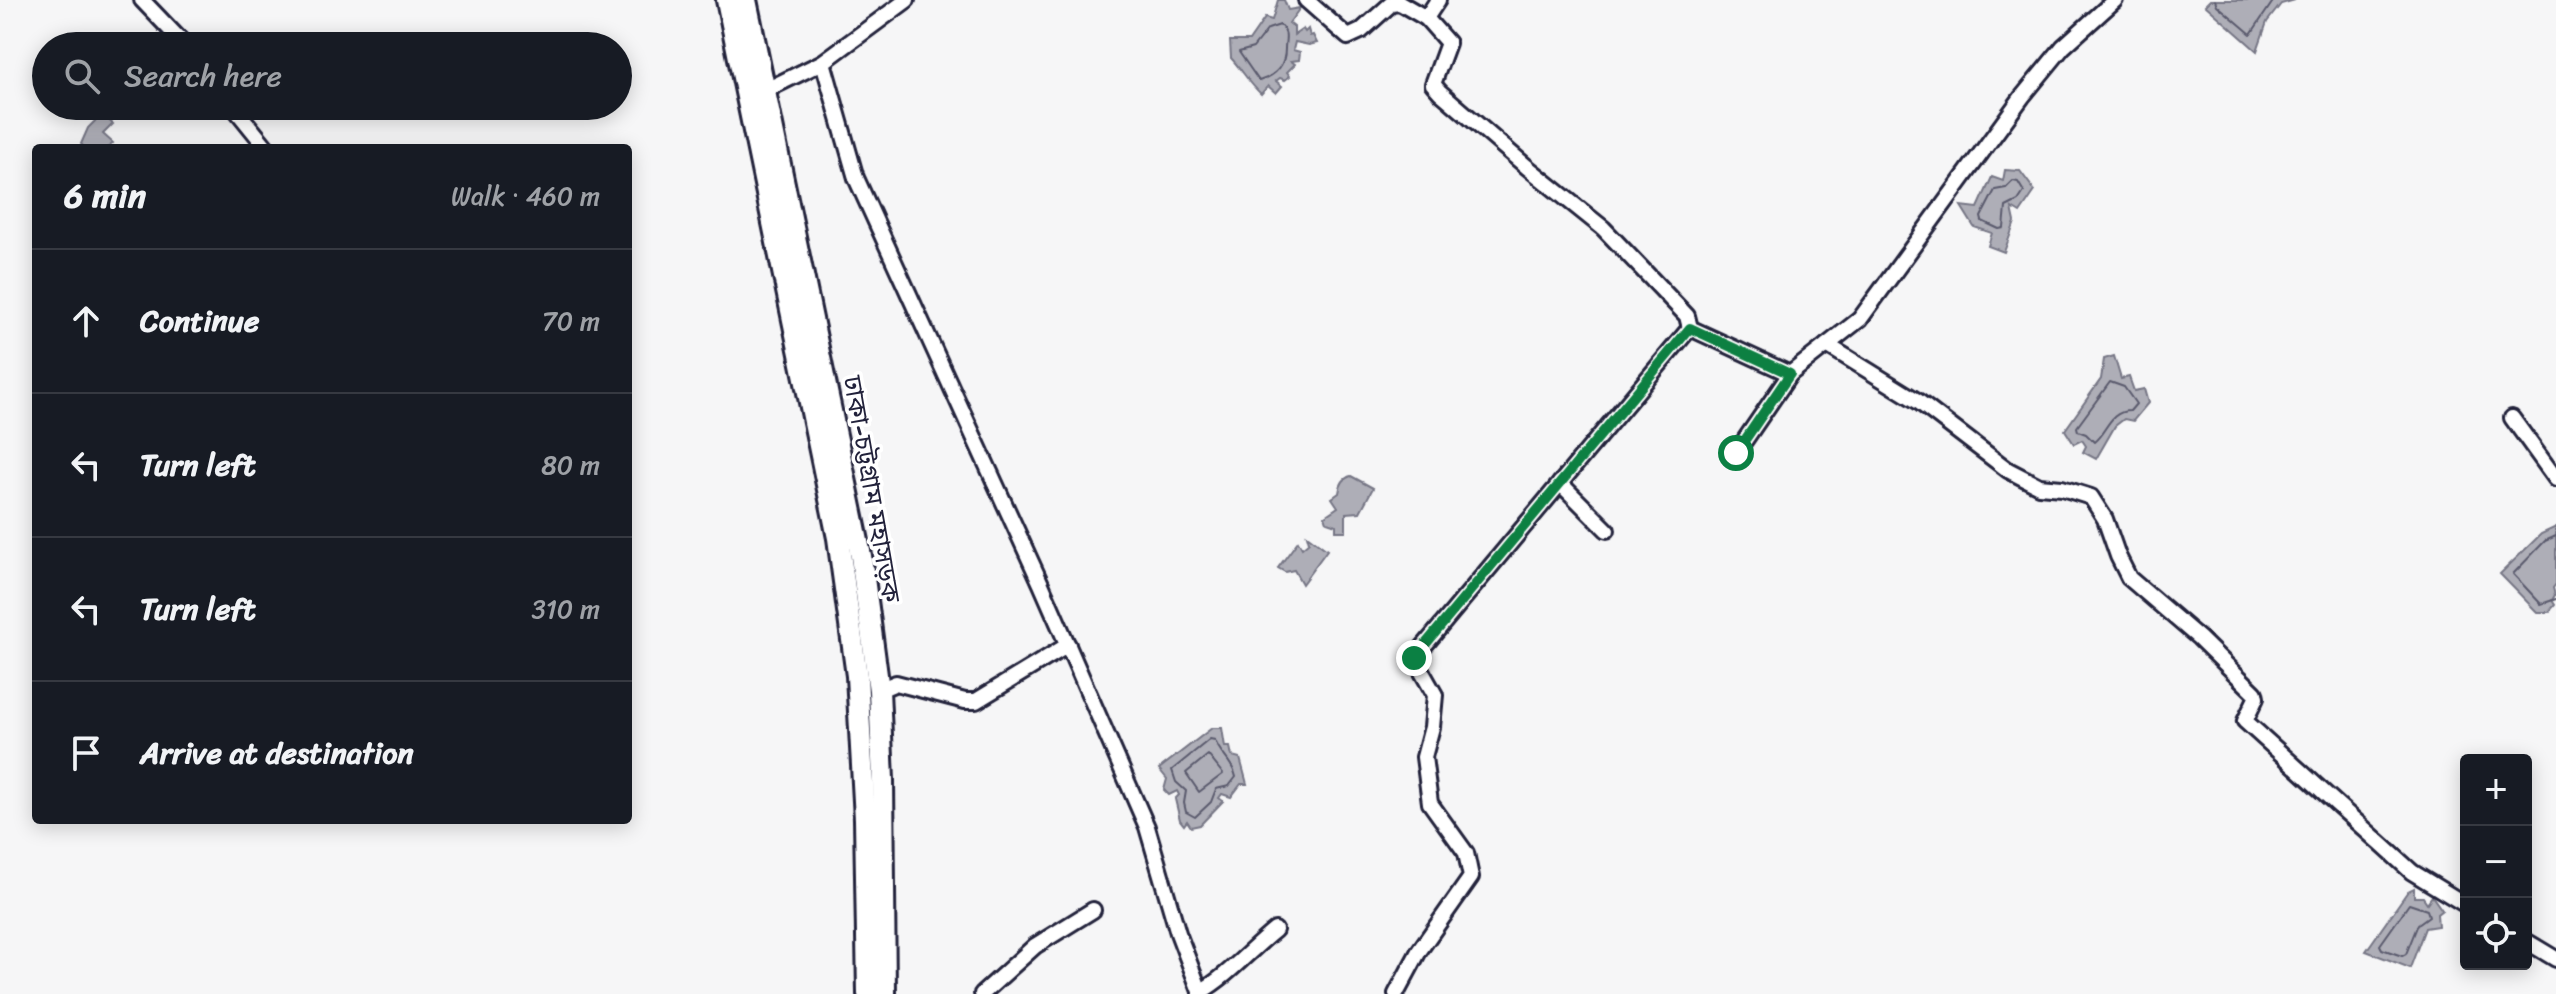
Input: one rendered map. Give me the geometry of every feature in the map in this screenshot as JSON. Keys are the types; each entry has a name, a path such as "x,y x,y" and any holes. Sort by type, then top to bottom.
{"highway":[{"name":"ঢাকা-চট্টগ্রাম মহাসড়ক","path":"727,0 838,538 857,676 865,819 868,994"},
{"name":"ঢাকা-চট্টগ্রাম মহাসড়ক","path":"746,0 861,556 879,690 885,994"}],"street":[{"path":"142,0 173,32"},
{"path":"764,91 823,62 907,0"},
{"path":"1306,0 1348,37 1361,31 1391,4 1400,3 1426,18 1448,43 1433,84 1527,167 1603,228 1687,316 1690,328"},
{"path":"1426,18 1438,0"},
{"path":"1736,453 1790,374 1860,319 2022,97 2063,47 2115,0"},
{"path":"823,62 856,178 1147,827 1178,933 1201,993 1275,930"},
{"path":"244,120 264,144"},
{"path":"1690,328 1790,374"},
{"path":"1396,994 1419,951 1471,877 1466,853 1430,803 1424,757 1432,727 1435,695 1414,658 1690,328"},
{"path":"1827,345 1919,402 2008,470 2039,486 2062,488 2091,497 2105,519 2129,578 2199,638 2255,693 2256,698 2245,721 2412,872 2460,901"},
{"path":"2512,418 2556,479"},
{"path":"1560,483 1607,530"},
{"path":"879,690 896,683 965,701 976,701 1068,645"},
{"path":"982,994 1035,946 1093,910"},
{"path":"2532,945 2556,959"}],"water":[{"path":"1278,0 1284,0 1288,10 1300,8 1289,23 1294,27 1294,35 1308,29 1317,43 1295,42 1293,50 1300,52 1299,60 1291,61 1295,64 1287,72 1290,76 1276,81 1282,86 1276,93 1268,86 1261,94 1231,58 1230,41 1249,41 1265,18 1272,20"},
{"path":"2210,0 2295,0 2281,4 2267,22 2257,51 2205,5"},
{"path":"96,120 109,120 113,124 103,134 113,143 81,144 88,128"},
{"path":"2005,170 2020,171 2035,191 2020,213 2012,208 2015,222 2004,252 1988,246 1992,233 1974,227 1961,206 1978,208 1992,177 2003,181"},
{"path":"2114,356 2121,379 2129,377 2134,391 2144,389 2148,403 2133,421 2124,419 2115,426 2096,459 2083,452 2086,446 2082,440 2074,444 2065,430 2101,379 2104,359"},
{"path":"1351,476 1373,488 1360,512 1346,513 1346,531 1336,531 1336,525 1327,522 1325,516 1338,507 1332,498 1339,493 1344,480"},
{"path":"2556,527 2556,584 2552,600 2555,605 2549,612 2537,612 2500,574 2541,534"},
{"path":"1307,535 1327,550 1302,584 1294,570 1285,572 1278,568 1298,541 1302,548 1309,542"},
{"path":"1212,728 1222,728 1225,747 1230,747 1232,756 1240,758 1247,784 1241,784 1231,797 1222,794 1219,798 1223,801 1200,825 1191,827 1187,821 1184,825 1180,820 1175,799 1179,795 1177,791 1169,795 1164,790 1167,779 1159,769"},
{"path":"2414,888 2414,897 2423,897 2427,903 2432,896 2442,910 2437,914 2438,926 2425,928 2410,968 2366,951 2408,891"}],"route":[{"path":"1414,658 1690,328 1790,374 1736,453"}]}
